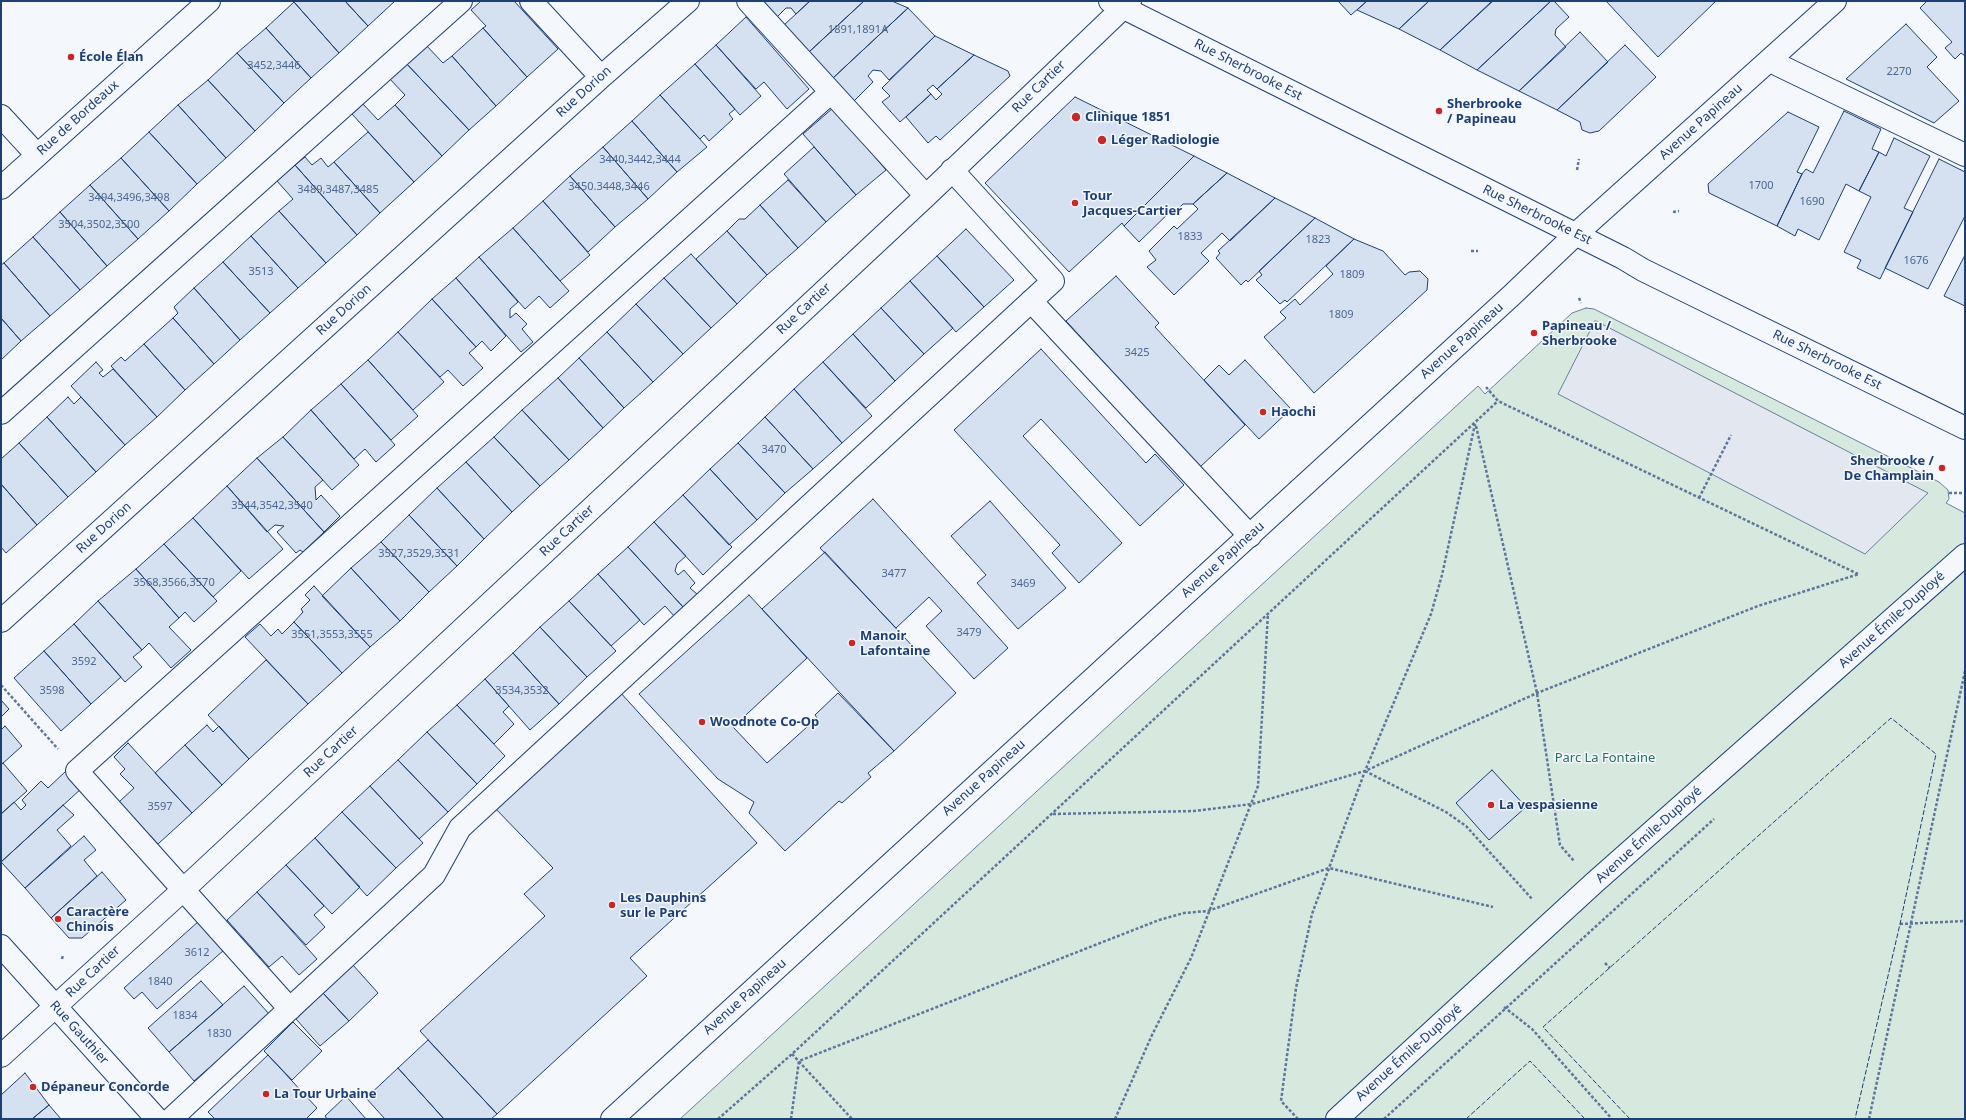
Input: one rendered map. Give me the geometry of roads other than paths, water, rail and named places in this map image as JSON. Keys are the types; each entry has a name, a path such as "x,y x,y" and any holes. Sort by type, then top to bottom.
{"street":[{"name":"Rue de Bordeaux","path":"1,188 209,1"},
{"path":"1,414 461,1"},
{"path":"531,1 601,77"},
{"name":"Rue Dorion","path":"1,622 601,77 688,1"},
{"path":"748,1 926,196"},
{"name":"Avenue Papineau","path":"612,1119 1250,536 1512,295 1576,234 1835,1"},
{"name":"Rue Cartier","path":"1,1056 183,890 926,196 1121,3"},
{"name":"Rue Sherbrooke Est","path":"1121,3 1576,234 1643,270 1965,428"},
{"path":"1770,61 1965,155"},
{"path":"290,1009 77,771 831,92"},
{"path":"1,116 37,155"},
{"path":"171,1119 434,875 460,828 1053,281 952,170"},
{"path":"1031,301 1250,536"},
{"name":"Avenue Émile-Duployé","path":"1337,1119 1594,883 1963,557"},
{"name":"Rue Gauthier","path":"1,946 157,1119"}],"place":[{"name":"École Élan","path":"71,57"},
{"name":"Sherbrooke / Papineau","path":"1439,111"},
{"name":"Clinique 1851","path":"1076,117"},
{"name":"Léger Radiologie","path":"1102,140"},
{"name":"Tour Jacques-Cartier","path":"1075,203"},
{"name":"Papineau / Sherbrooke","path":"1534,333"},
{"name":"Haochi","path":"1263,412"},
{"name":"Sherbrooke / De Champlain","path":"1942,468"},
{"name":"Manoir Lafontaine","path":"852,643"},
{"name":"Woodnote Co-Op","path":"702,722"},
{"name":"La vespasienne","path":"1491,805"},
{"name":"Les Dauphins sur le Parc","path":"612,905"},
{"name":"Caractère Chinois","path":"58,919"},
{"name":"Dépaneur Concorde","path":"33,1087"},
{"name":"La Tour Urbaine","path":"266,1094"}],"park label":[{"name":"Parc La Fontaine","path":"1605,758"}]}
